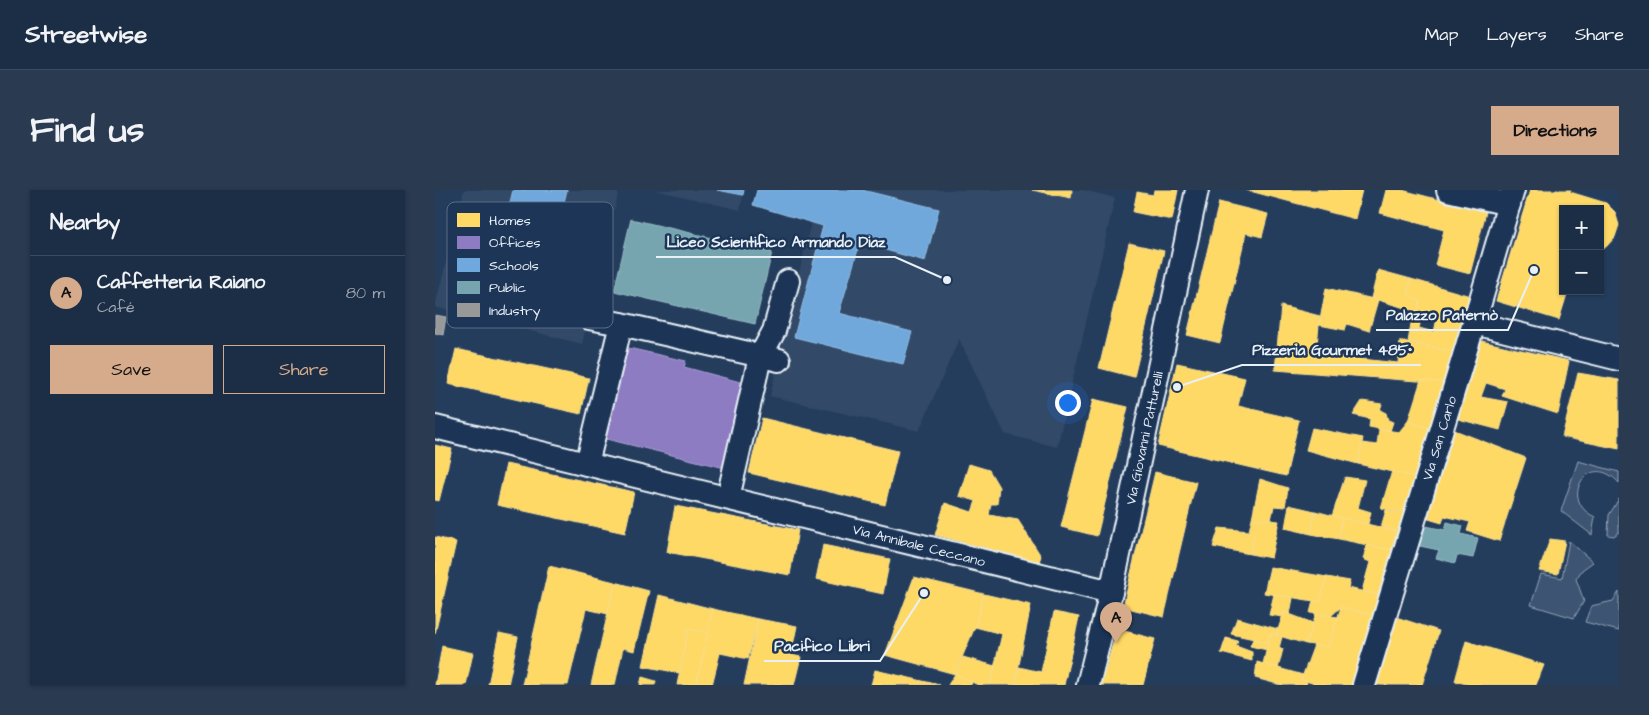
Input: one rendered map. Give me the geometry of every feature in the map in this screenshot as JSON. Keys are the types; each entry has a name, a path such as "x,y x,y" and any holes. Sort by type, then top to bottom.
{"street":[{"name":"Via Giovanni Patturelli","path":"1088,685 1111,592 1197,190"},
{"path":"1448,190 1511,197"},
{"name":"Via San Carlo","path":"1364,685 1475,323 1511,197"},
{"path":"728,498 769,358 774,331 788,281"},
{"path":"613,322 769,358"},
{"path":"1475,323 1619,359"},
{"path":"587,464 621,324"},
{"name":"Via Annibale Ceccano","path":"435,427 1111,592"}],"shaded area":[{"path":"464,190 619,190 613,215 613,202 461,202"},
{"path":"655,190 744,190 740,210"},
{"path":"757,190 1032,190 1070,198 1072,190 1084,190 1115,198 1057,447 1005,434 959,339 919,431 770,396 811,222 753,205"},
{"path":"447,259 447,310 435,307"},
{"path":"518,328 586,328 582,344"},
{"path":"1578,461 1619,472 1619,483 1608,474 1597,472 1588,474 1581,481 1578,490 1579,500 1584,509 1595,517 1592,535 1561,511"},
{"path":"1619,499 1619,532 1614,536 1608,535 1609,515"},
{"path":"1569,541 1593,562 1582,570 1576,579 1584,601 1574,618 1531,605 1541,574 1562,578"},
{"path":"1619,592 1619,631 1585,622 1591,606 1613,601"}],"building: Homes":[{"path":"1032,190 1072,190 1071,198"},
{"path":"1154,190 1178,190 1172,220 1133,212 1137,192 1153,195"},
{"path":"1246,190 1362,190 1355,219"},
{"path":"1386,190 1402,190 1486,212 1470,274 1435,265 1444,230 1380,213"},
{"path":"1530,190 1571,190 1570,192 1606,203 1615,212 1619,225 1615,237 1604,247 1604,205 1559,205 1559,295 1567,295 1559,320 1496,301"},
{"path":"1219,202 1268,214 1262,237 1246,233 1220,343 1187,335"},
{"path":"1129,243 1164,251 1134,377 1099,368"},
{"path":"1378,270 1411,279 1408,295 1420,301 1418,312 1371,298"},
{"path":"1411,279 1481,299 1474,323 1437,318 1418,312 1420,301 1408,295"},
{"path":"1326,288 1378,300 1369,331 1347,324 1345,330 1319,325"},
{"path":"1281,306 1320,316 1316,354 1398,363 1400,341 1465,354 1456,384 1275,370"},
{"path":"1413,311 1423,312 1419,328 1434,332 1437,318 1474,323 1465,354 1408,342"},
{"path":"1477,340 1569,361 1558,414 1502,396 1505,389 1486,383 1481,397 1508,402 1500,430 1454,418"},
{"path":"456,349 589,378 581,414 448,384"},
{"path":"1177,363 1245,378 1238,406 1299,420 1286,476 1158,446"},
{"path":"1578,373 1619,380 1619,449 1562,437"},
{"path":"1421,380 1456,384 1441,432 1408,421"},
{"path":"1093,399 1128,407 1097,536 1061,527"},
{"path":"1362,401 1382,404 1380,410 1386,413 1388,420 1393,422 1390,431 1369,427 1370,419 1353,415"},
{"path":"762,418 898,451 885,505 749,473"},
{"path":"1408,421 1441,432 1426,480 1358,464 1362,443 1377,445 1379,429 1399,432"},
{"path":"1312,428 1363,438 1358,464 1306,450"},
{"path":"1452,429 1526,458 1499,541 1467,531 1470,522 1444,516 1442,523 1425,518"},
{"path":"435,445 452,449 439,501 435,500"},
{"path":"506,464 634,492 625,533 497,505"},
{"path":"969,464 989,470 999,487 997,504 991,504 989,515 1018,520 1041,556 1039,562 935,535 945,503 972,512 976,501 959,496"},
{"path":"1392,471 1426,480 1415,516 1381,508"},
{"path":"1155,472 1196,482 1164,617 1123,607"},
{"path":"1345,477 1365,480 1358,508 1371,512 1368,524 1332,516"},
{"path":"1260,479 1288,488 1285,507 1274,506 1271,520 1252,518"},
{"path":"1289,505 1315,511 1311,534 1285,528"},
{"path":"675,506 798,530 790,575 667,552"},
{"path":"1386,510 1415,516 1404,552 1391,550 1396,531 1381,527"},
{"path":"1315,511 1342,518 1339,539 1311,534"},
{"path":"1252,518 1279,521 1271,558 1250,554 1254,535 1249,531"},
{"path":"1342,518 1396,531 1391,550 1339,539"},
{"path":"1219,528 1249,531 1254,535 1250,554 1213,547"},
{"path":"435,537 456,542 435,634"},
{"path":"1550,539 1565,541 1558,574 1539,571"},
{"path":"823,545 890,559 883,594 816,579"},
{"path":"1367,545 1404,552 1390,599 1362,591 1370,562 1363,559"},
{"path":"549,566 615,582 608,614 586,609 568,685 522,685"},
{"path":"1270,567 1327,577 1320,602 1264,593"},
{"path":"914,577 984,594 975,627 955,674 885,655"},
{"path":"1327,577 1350,581 1348,588 1383,596 1376,616 1341,607 1331,616 1310,613 1313,601 1320,602"},
{"path":"615,582 649,591 634,651 623,648 615,685 591,685"},
{"path":"984,594 1031,605 1015,685 990,685 1002,634 975,627"},
{"path":"1274,594 1293,598 1290,614 1284,612 1283,617 1269,615"},
{"path":"659,595 713,609 708,633 688,629 679,673 643,666"},
{"path":"1341,607 1376,616 1355,685 1320,685 1301,680 1314,645 1328,647"},
{"path":"713,609 758,619 748,659 720,653 712,685 696,685"},
{"path":"1054,612 1079,617 1064,685 1015,685 1019,667 1041,672"},
{"path":"1284,612 1313,623 1306,644 1276,635"},
{"path":"1316,614 1338,617 1328,647 1306,644"},
{"path":"1393,616 1439,631 1422,685 1372,685"},
{"path":"1237,618 1278,629 1276,635 1270,634 1268,642 1231,634"},
{"path":"758,619 797,626 791,655 801,657 794,685 744,685"},
{"path":"688,629 708,633 696,685 677,685"},
{"path":"1117,629 1155,639 1143,685 1101,685"},
{"path":"499,633 518,637 508,685 488,685"},
{"path":"1270,634 1282,637 1279,648 1283,649 1278,669 1263,664"},
{"path":"1226,638 1238,641 1236,646 1252,652 1252,661 1221,653"},
{"path":"1253,639 1268,642 1267,650 1250,646"},
{"path":"1466,641 1544,665 1536,685 1470,685 1455,681"},
{"path":"442,646 473,653 466,685 435,685"},
{"path":"963,657 995,666 990,685 978,685 955,674"},
{"path":"1257,662 1303,675 1301,680 1307,681 1306,685 1281,685 1255,678"},
{"path":"875,670 940,685 871,685"},
{"path":"955,674 972,682 971,685 948,685"},
{"path":"642,677 656,681 655,685 640,685"}],"building: Offices":[{"path":"624,347 686,361 684,367 744,383 725,468 602,438"}],"building: Schools":[{"path":"513,190 567,190 564,202 510,202"},
{"path":"717,190 744,190 743,195"},
{"path":"757,190 862,190 939,209 925,261 860,243 839,313 912,332 903,364 794,337 823,226 753,205"}],"building: Public":[{"path":"631,219 772,252 755,324 614,291"},
{"path":"1447,522 1463,526 1461,534 1478,538 1473,558 1457,555 1455,563 1436,558 1439,550 1415,545 1421,525 1445,530"}],"building: Industry":[{"path":"435,315 446,317 443,335 435,333"}],"place":[{"name":"Palazzo Paternò","path":"1534,270"},
{"name":"Liceo Scientifico Armando Diaz","path":"947,280"},
{"name":"Pizzeria Gourmet 485°","path":"1177,387"},
{"name":"Pacifico Libri","path":"924,593"},
{"name":"Caffetteria Raiano","path":"1116,643"}]}
